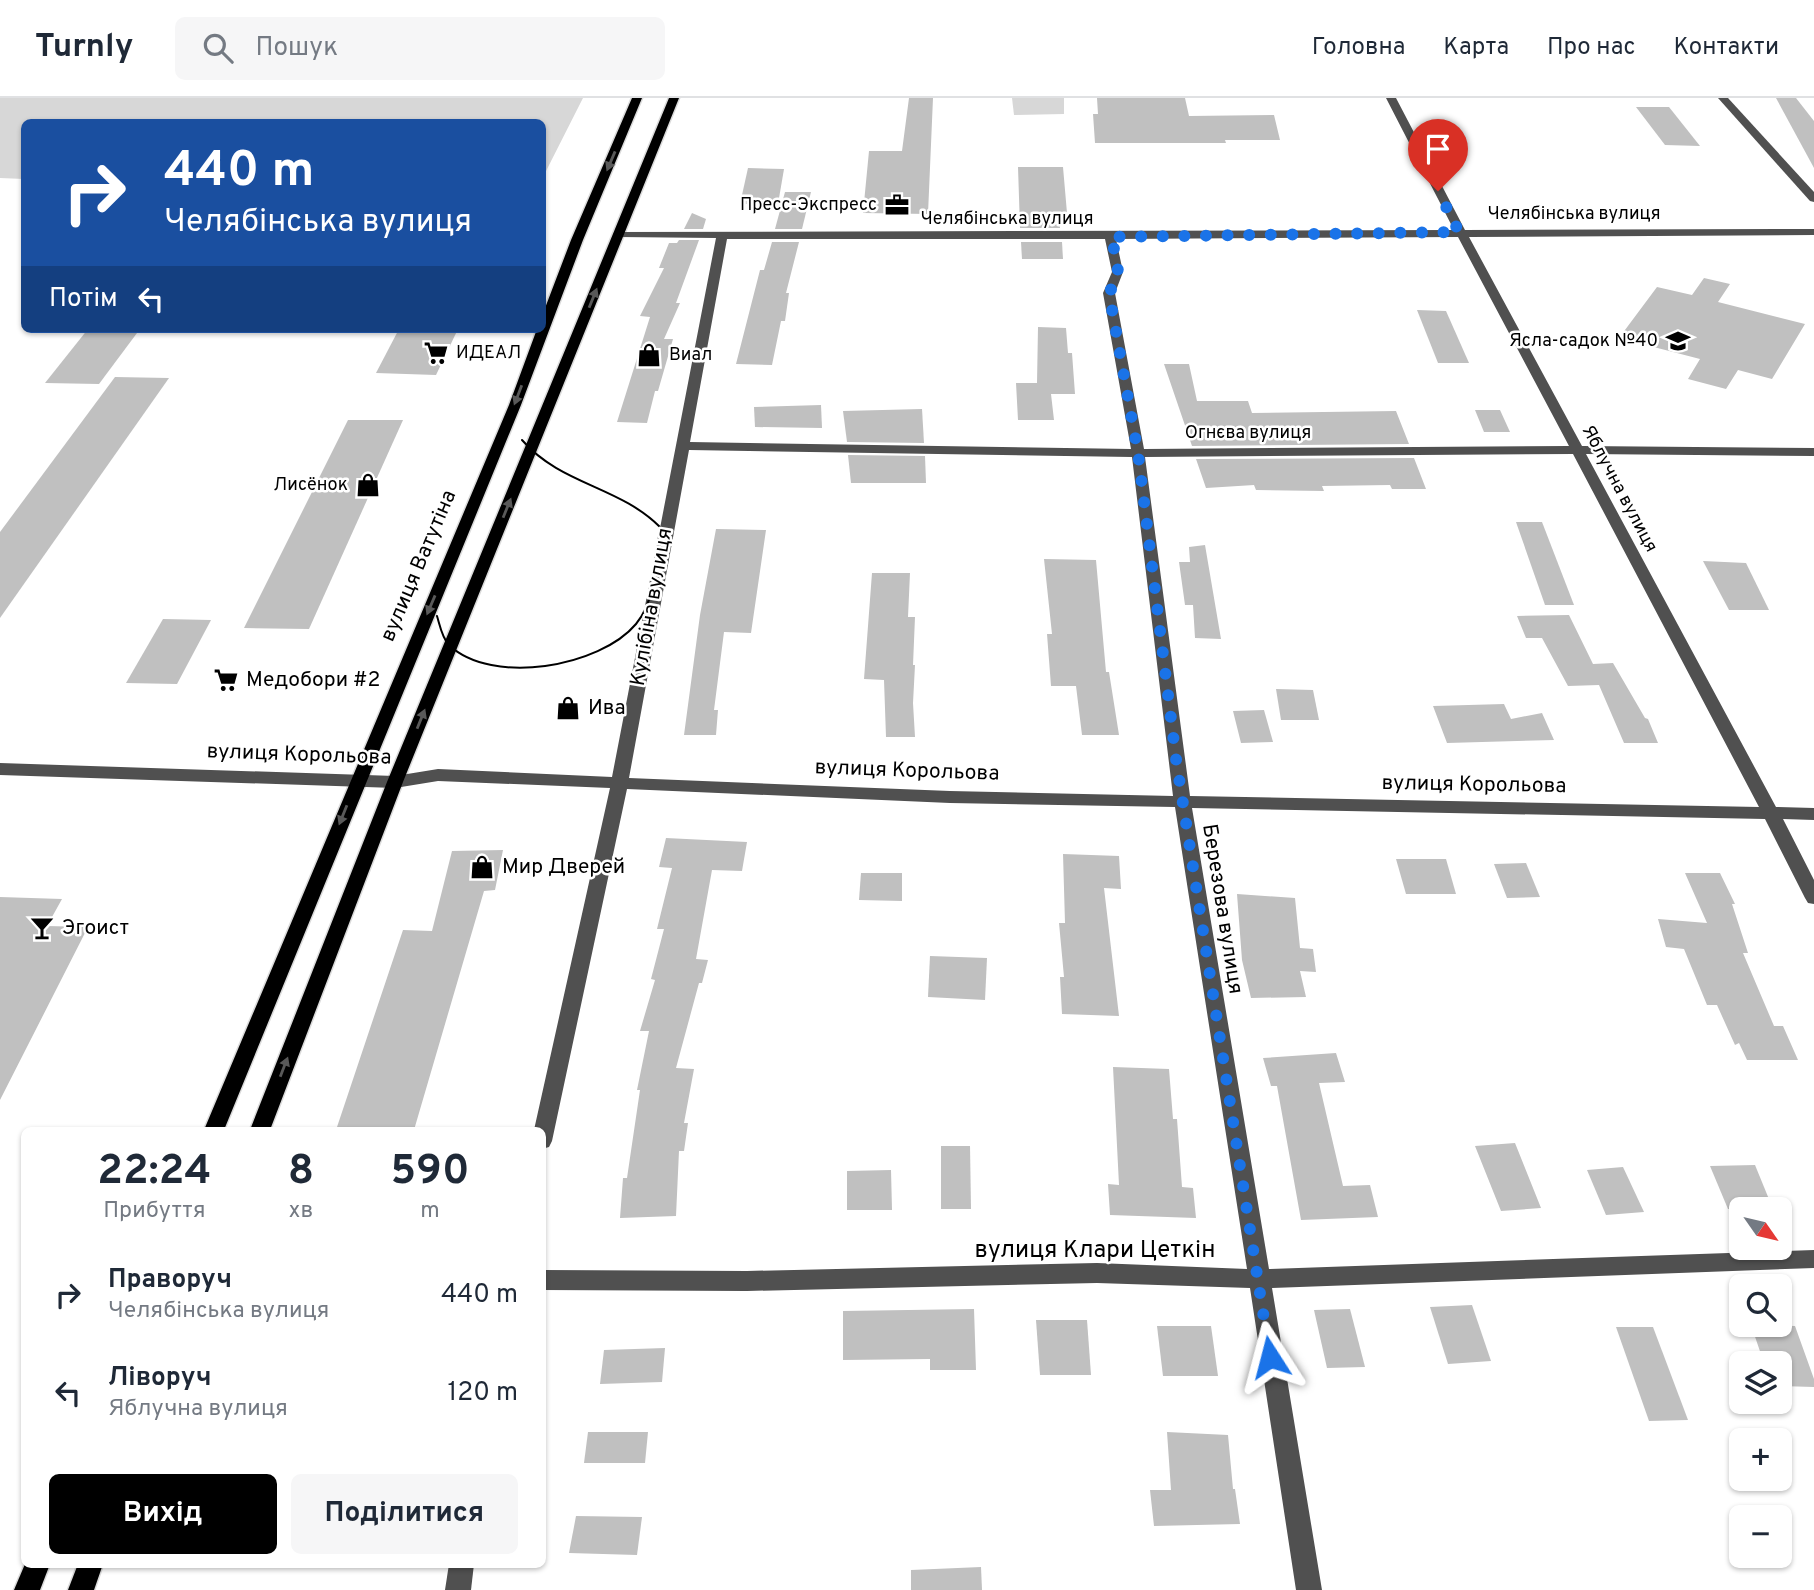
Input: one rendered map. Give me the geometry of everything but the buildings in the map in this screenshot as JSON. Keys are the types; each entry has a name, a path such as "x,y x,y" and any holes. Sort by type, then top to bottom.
{"main road":[{"name":"вулиця Ватутіна","path":"546,322 577,240 637,98"},
{"path":"261,1127 395,782 674,98"},
{"name":"вулиця Ватутіна","path":"215,1127 515,405 542,333"},
{"path":"27,1590 35,1568"},
{"path":"81,1590 89,1568"}],"street":[{"name":"Яблучна вулиця","path":"1391,98 1459,232 1772,814 1814,898"},
{"path":"1723,98 1814,199"},
{"name":"Челябінська вулиця","path":"619,234 1110,237 1459,232 1814,232"},
{"name":"Кулібіна вулиця","path":"545,1127 620,781 722,236"},
{"name":"Березова вулиця","path":"1110,237 1118,260 1118,277 1109,293 1138,453 1182,802 1308,1590"},
{"name":"Огнєва вулиця","path":"682,446 1138,453 1576,450 1814,452"},
{"name":"вулиця Корольова","path":"0,769 395,782 438,775 950,797 1814,814"},
{"name":"вулиця Клари Цеткін","path":"546,1280 747,1280 1097,1273 1257,1279 1814,1259"},
{"path":"458,1590 461,1568"}],"shaded area":[{"path":"0,98 583,98 546,171 546,119 21,119 21,179 0,178"},
{"path":"1012,98 1064,98 1064,114 1014,115"}],"tram line":[{"path":"437,616 449,645 468,658 491,665 518,668 545,666 598,651 619,639 643,614 652,590 660,527 627,502 554,467 522,440"}],"place":[{"name":"Пресс-Экспресс","path":"897,205"},
{"name":"Ясла-садок №40","path":"1678,341"},
{"name":"ИДЕАЛ","path":"436,353"},
{"name":"Виал","path":"649,355"},
{"name":"Лисёнок","path":"368,485"},
{"name":"Медобори #2","path":"226,680"},
{"name":"Ива","path":"568,708"},
{"name":"Мир Дверей","path":"482,867"},
{"name":"Эгоист","path":"42,928"}],"route":[{"path":"1270,1357 1176,759 1138,453 1109,293 1118,277 1118,260 1110,237 1459,232 1438,191"}]}
